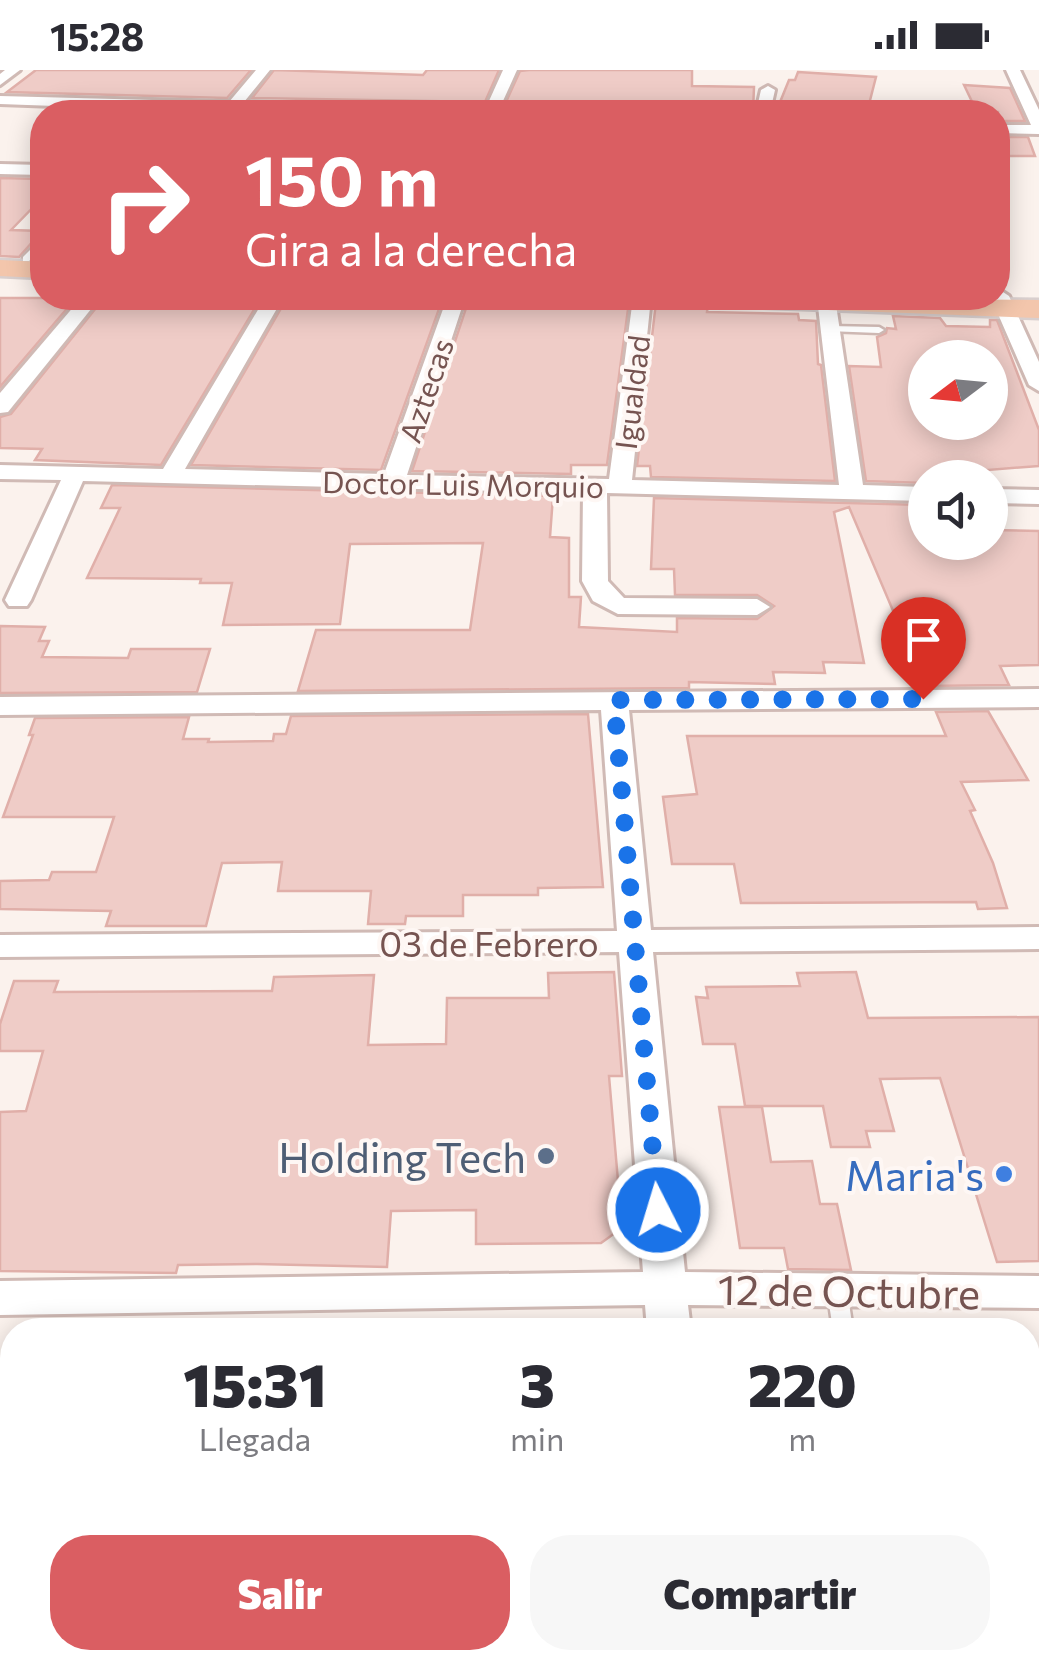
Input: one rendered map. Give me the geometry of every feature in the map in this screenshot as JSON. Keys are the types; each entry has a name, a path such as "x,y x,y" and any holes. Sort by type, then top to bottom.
{"main road":[{"path":"1010,300 1039,298"},
{"path":"1010,302 1039,309"}],"street":[{"path":"0,81 14,70"},
{"path":"238,100 263,70"},
{"path":"497,100 510,70"},
{"path":"1010,129 1039,128 1014,70"},
{"path":"766,100 768,90"},
{"path":"0,100 30,101"},
{"path":"0,169 30,170"},
{"path":"0,407 81,310"},
{"path":"170,476 267,310"},
{"name":"Aztecas","path":"393,482 452,310"},
{"name":"Igualdad","path":"640,310 607,487 595,581 602,595 618,606 757,608"},
{"path":"828,310 852,492"},
{"path":"1005,310 1039,385"},
{"name":"Doctor Luis Morquio","path":"0,472 908,494"},
{"path":"18,600 75,474"},
{"path":"1008,496 1039,497"},
{"path":"0,706 1039,698"},
{"path":"614,700 668,1318"},
{"name":"03 de Febrero","path":"0,946 1039,938"},
{"name":"12 de Octubre","path":"0,1298 665,1288 840,1310 1039,1292"}],"lane":[{"path":"830,310 879,330"}],"building":[{"path":"36,70 251,70 227,98 7,92"},
{"path":"274,70 423,75 427,70 499,70 486,100 252,98"},
{"path":"692,70 692,86 754,87 753,100 507,100 520,71"},
{"path":"798,72 876,77 870,100 781,100 789,80 795,80"},
{"path":"964,85 1010,88 1025,121 1010,121 1010,100 971,100"},
{"path":"1010,137 1028,137 1035,156 1010,156"},
{"path":"0,178 30,179 30,210 11,230 30,231 30,245 19,257 0,256"},
{"path":"0,298 30,298 30,310 66,310 0,387"},
{"path":"94,310 254,310 161,465 35,460 42,449 0,448 0,417 11,414"},
{"path":"280,310 439,310 381,470 191,465"},
{"path":"465,310 628,310 607,465 571,465 571,474 412,471"},
{"path":"655,310 798,314 799,320 816,321 818,364 835,481 651,477 650,466 637,466"},
{"path":"893,316 940,318 946,326 990,327 990,320 997,320 1005,340 908,340 908,440 1008,440 1008,349 1039,430 1039,466 1008,468 1008,460 908,460 908,482 866,481 849,366 881,367 877,337 886,333 887,328 896,329"},
{"path":"112,485 553,496 550,537 569,538 569,597 581,597 579,627 677,632 677,618 757,619 774,606 757,595 675,595 674,569 651,569 654,498 908,505 908,560 1008,560 1008,530 1039,531 1039,665 1000,666 1009,685 925,686 849,507 834,512 864,663 823,662 825,673 773,672 775,684 689,682 689,688 298,691 316,630 470,630 483,543 350,544 340,624 223,625 232,583 87,578 120,508 101,508"},
{"path":"0,626 45,627 39,641 49,641 42,657 128,658 131,649 210,649 197,692 0,693"},
{"path":"988,711 1028,780 961,782 975,810 970,811 1007,908 978,909 976,902 741,903 734,864 672,864 663,797 697,794 687,736 946,736 936,712"},
{"path":"588,714 603,887 538,888 538,895 463,895 463,916 406,916 405,924 368,924 371,891 278,891 282,862 222,863 206,926 106,926 111,911 0,909 0,881 49,880 52,872 96,872 114,817 3,817 33,735 29,735 35,718 189,717 183,739 209,739 208,742 273,741 274,734 286,734 291,716"},
{"path":"614,972 622,1076 609,1076 622,1228 601,1243 476,1244 476,1210 391,1211 387,1267 257,1264 178,1265 176,1273 0,1271 0,1112 26,1111 43,1051 0,1051 0,1024 14,981 58,981 54,992 272,991 274,977 374,975 368,1045 446,1044 447,998 549,998 548,973"},
{"path":"856,972 868,1018 1039,1017 1039,1261 997,1262 940,1078 880,1079 894,1131 866,1131 870,1147 831,1147 823,1106 745,1106 735,1044 703,1044 696,997 708,998 706,987 800,986 797,973"},
{"path":"719,1107 762,1107 771,1162 812,1161 820,1204 837,1204 851,1270 788,1269 784,1248 740,1248"}],"place":[{"name":"Holding Tech","path":"546,1156"},
{"name":"Maria's","path":"1004,1174"}],"route":[{"path":"658,1210 614,700 923,699"}]}
